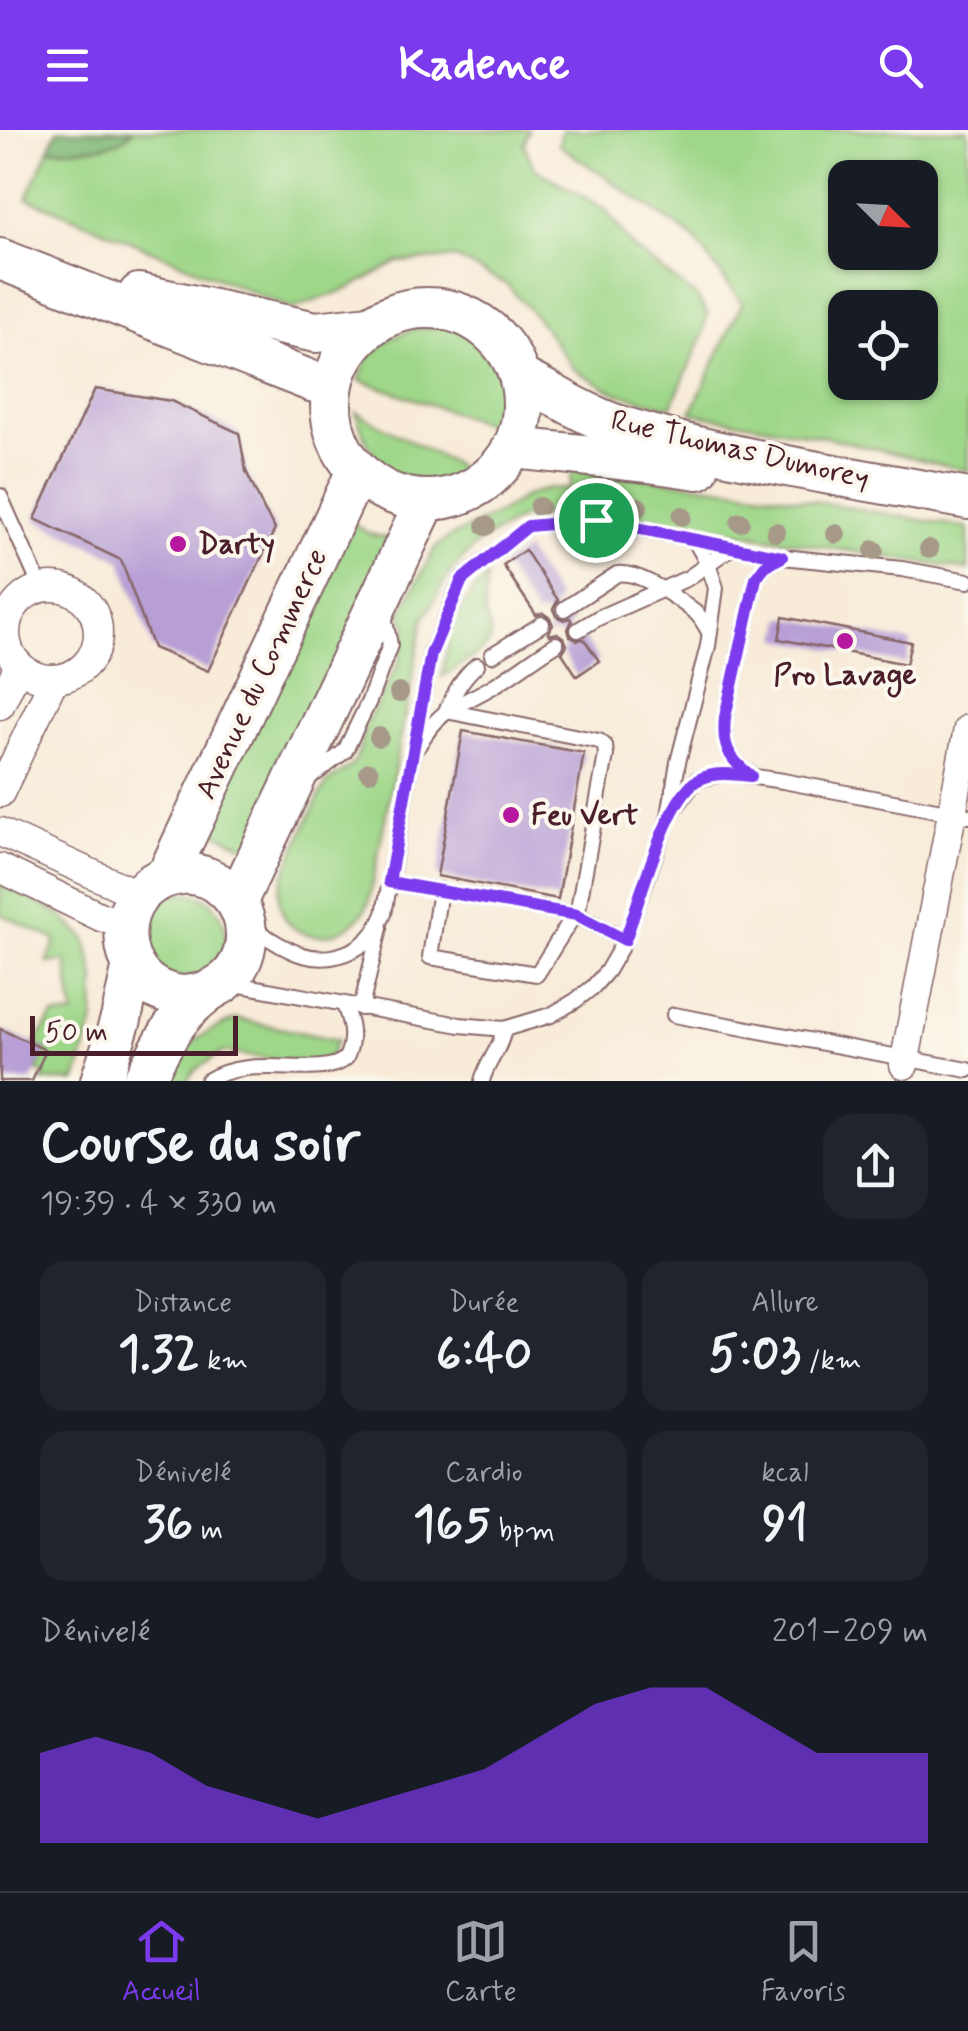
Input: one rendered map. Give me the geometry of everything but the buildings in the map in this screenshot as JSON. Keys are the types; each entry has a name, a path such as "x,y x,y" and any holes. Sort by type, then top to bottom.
{"main road":[{"path":"16,265 316,332 370,326 398,312 429,307 459,312 486,327 508,350 521,378 524,414 514,448 498,470 478,487 453,498 426,502 401,498 377,488 357,471 340,446 332,417 332,386 346,352 370,326"},
{"path":"16,265 332,386"},
{"name":"Rue Thomas Dumorey","path":"521,378 578,410 615,425 757,460 968,498"},
{"name":"Rue Thomas Dumorey","path":"514,448 649,462 968,519"},
{"name":"Avenue du Commerce","path":"144,898 357,471"},
{"path":"241,912 292,786 426,502"},
{"path":"143,1081 178,1020 235,970 247,939 241,912 223,886 187,873 144,898 125,946 132,965 146,982 164,992 185,996 215,987"},
{"path":"101,1081 121,1019 132,965"}],"street":[{"path":"56,587 84,599 98,626 92,656 83,668 64,678 41,678 29,673 11,654 7,642 9,616 22,598 42,588 56,587"},
{"path":"0,705 19,665"},
{"path":"0,793 54,679"},
{"path":"905,1062 960,815 968,729"},
{"path":"0,832 144,898"},
{"path":"0,868 101,917 144,898"}],"lane":[{"path":"0,496 42,588"},
{"path":"361,1008 378,944 431,654 462,580 528,526 596,520 782,557 968,580"},
{"path":"215,987 460,1025 504,1028 540,1020 575,1000 608,970 625,940 669,816 678,762 710,633 716,588 694,539"},
{"path":"578,630 688,578 732,547"},
{"path":"751,776 733,762 724,734 725,717 756,578 765,566 782,557"},
{"path":"564,609 626,572 699,616 710,633"},
{"path":"492,655 542,624"},
{"path":"412,756 430,726 446,711 556,644"},
{"path":"446,711 455,692 477,665"},
{"path":"440,890 430,957 537,974 577,915 606,755 599,741 446,711"},
{"path":"669,816 696,780 727,773 960,815"},
{"path":"389,882 577,915 625,940"},
{"path":"241,912 291,951 312,958 331,958 361,946 380,922"},
{"path":"207,1081 232,1071 315,1080 328,1077 340,1068 352,1040 344,1004"},
{"path":"674,1014 905,1062 968,1070"},
{"path":"482,1081 490,1060 499,1050 504,1028"}],"green space":[{"path":"57,130 133,130 106,145 49,149"},
{"path":"133,130 529,130 524,144 534,168 605,209 633,248 697,297 707,313 703,335 671,407 616,393 574,369 538,319 506,284 455,258 398,262 350,288 292,309 27,198 49,149 106,145"},
{"path":"562,130 968,130 968,471 826,437 691,413 742,303 694,238 559,145"},
{"path":"446,326 481,334 503,358 513,391 510,432 359,380 368,356 390,339 412,329"},
{"path":"356,412 472,474 432,482 415,481 390,471 366,440"},
{"path":"572,469 766,493 968,528 968,570 588,509 523,517 478,543 450,572 423,621 369,902 360,916 333,934 303,933 291,925 282,911 281,886 325,786 356,758 366,725 399,660 407,626 400,614 435,548 526,496 548,488 569,490"},
{"path":"349,521 370,534 394,540 253,850 206,828"},
{"path":"487,577 489,643 442,676 459,611"},
{"path":"1,884 58,913 86,939 95,978 94,1021 76,1081 42,1081 44,1074 37,1071 46,1050 34,1045 53,1016 74,1015 66,961 47,963 56,940 0,914"},
{"path":"180,892 202,897 217,909 226,940 212,968 196,976 172,978 142,952 144,928 151,907"},
{"path":"237,1019 337,1040 330,1057 315,1066 223,1052 194,1071 187,1081 160,1081 193,1042"}],"place":[{"name":"Darty","path":"178,544"},
{"name":"Pro Lavage","path":"845,641"},
{"name":"Feu Vert","path":"511,815"}],"route":[{"path":"596,520 782,557 765,566 756,578 725,717 724,734 733,762 751,776 710,775 696,780 685,792 669,816 625,940 577,915 389,882 431,654 462,580 528,526 596,520"}]}
